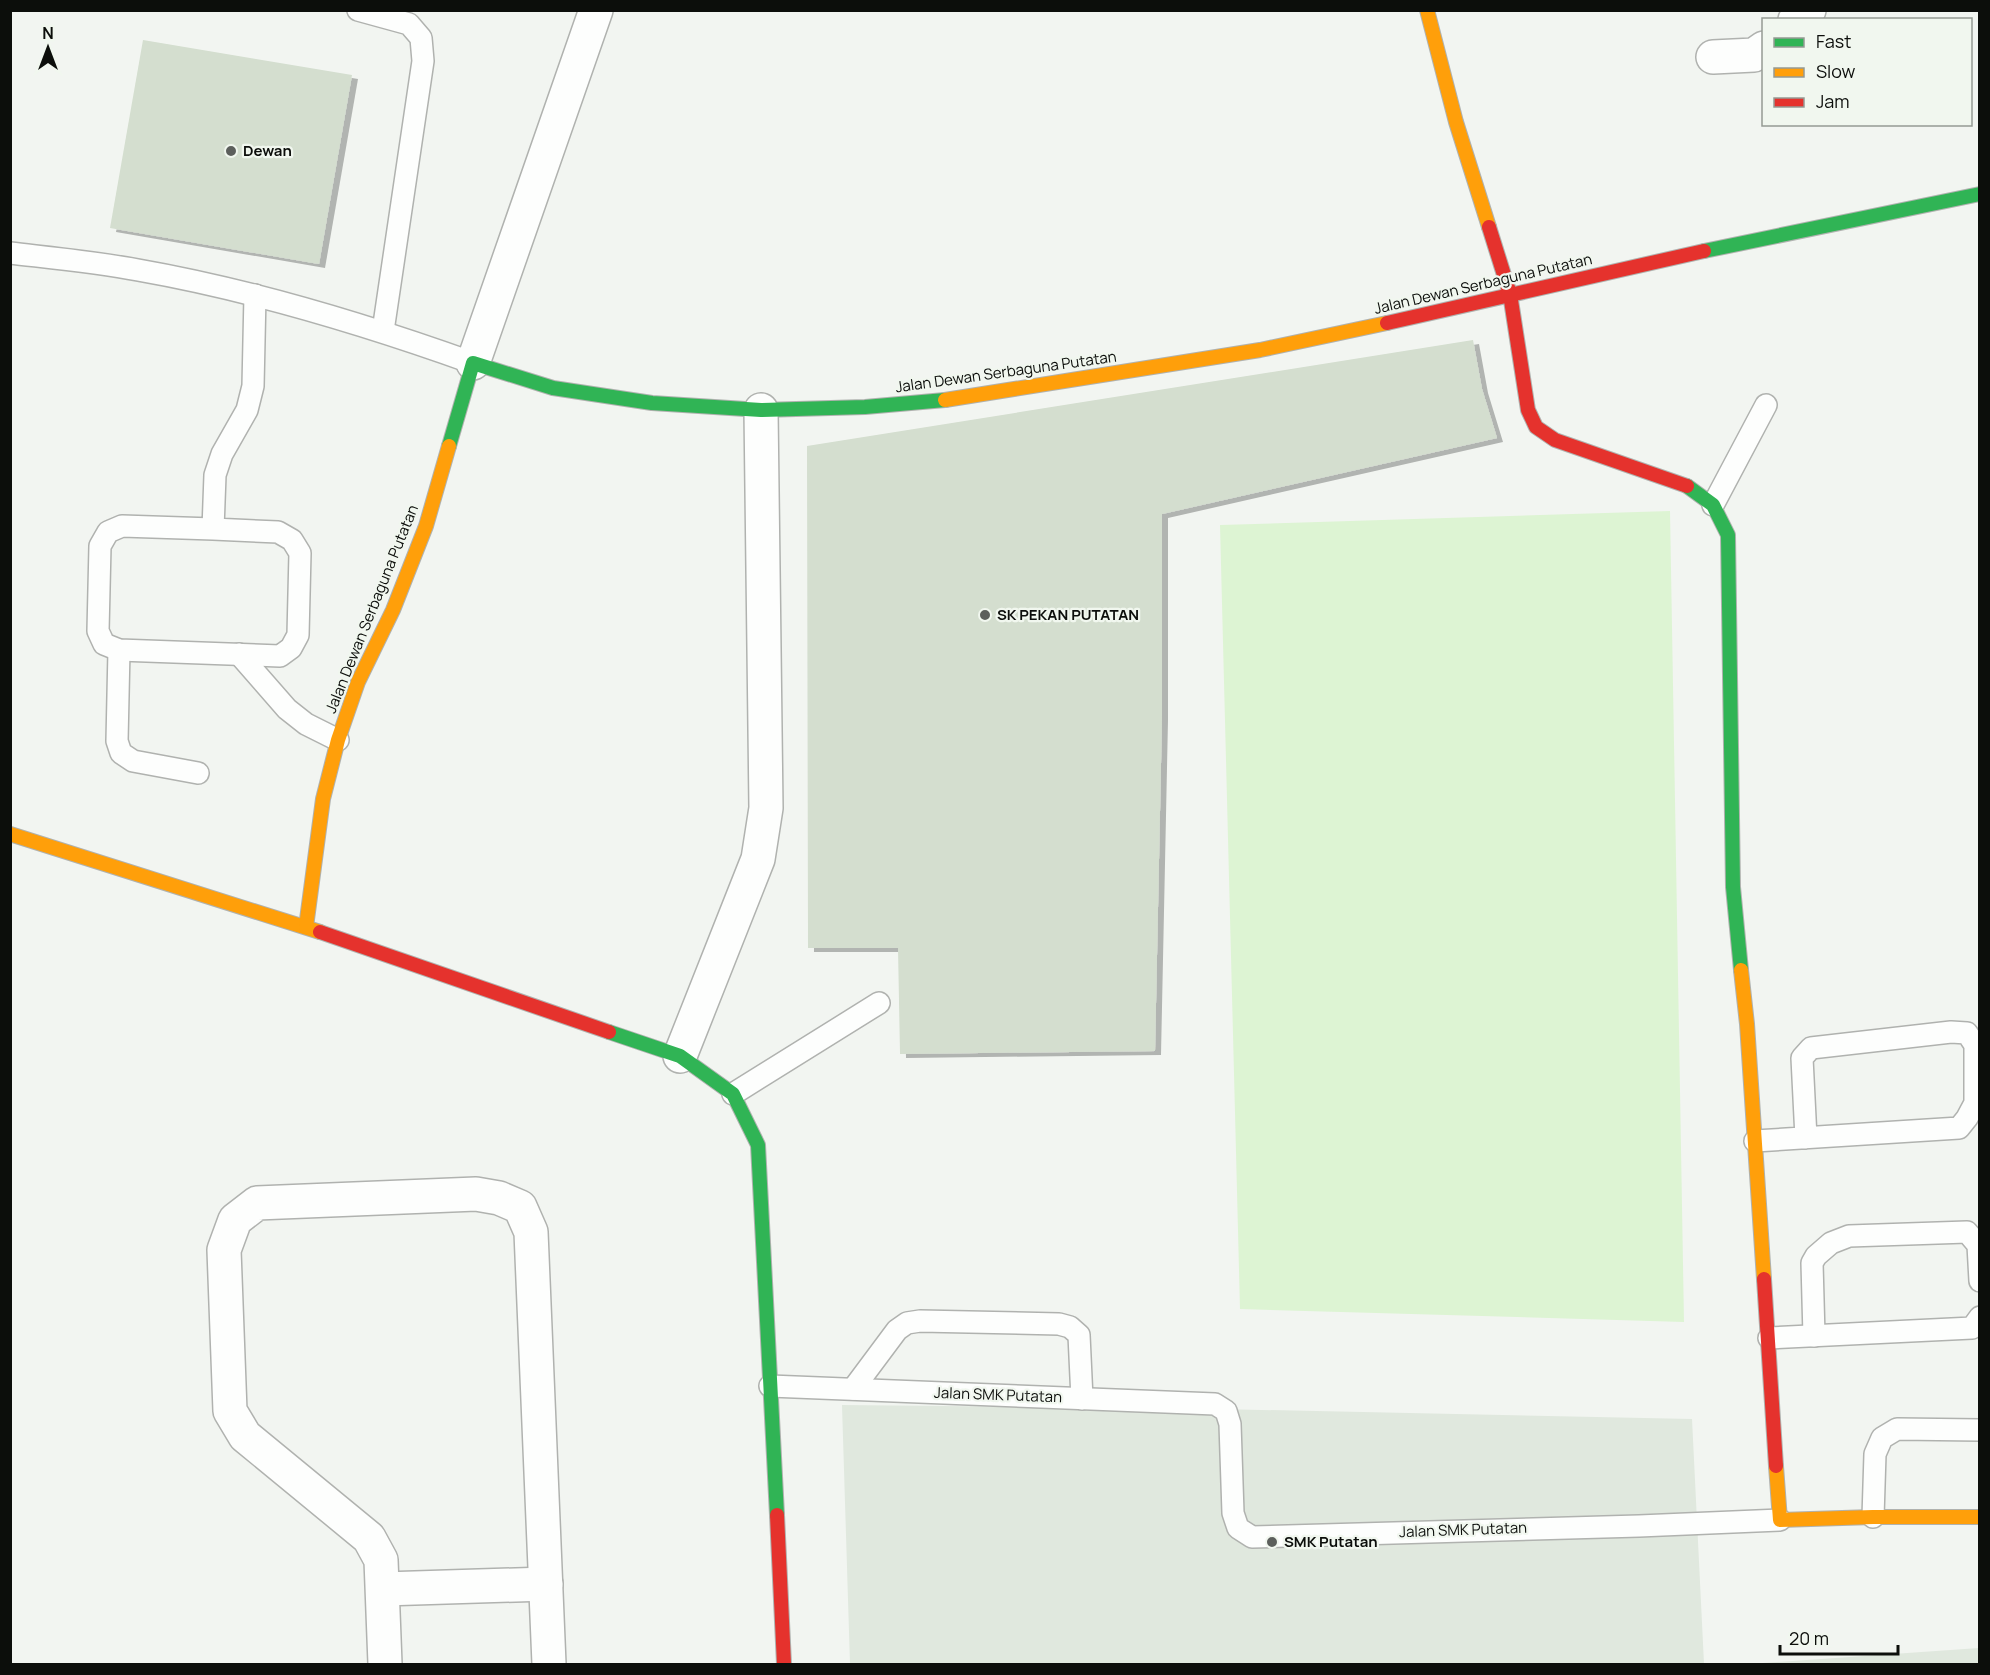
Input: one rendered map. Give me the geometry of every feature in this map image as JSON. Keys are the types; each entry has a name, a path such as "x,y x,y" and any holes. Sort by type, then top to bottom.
{"street":[{"path":"473,363 596,10"},
{"path":"1427,10 1456,122 1510,294 1528,410 1536,427 1555,440 1689,487 1713,506 1728,535 1733,887 1747,1024 1780,1520"},
{"path":"1713,57 1754,55 1762,49"},
{"name":"Jalan Dewan Serbaguna Putatan","path":"306,927 323,799 338,740 358,682 393,610 426,526 473,363 553,388 652,403 761,410 865,407 939,401 1260,350 1980,194"},
{"path":"680,1056 758,859 766,808 761,410"},
{"path":"10,834 306,927 680,1056 734,1094 758,1145 784,1665"},
{"path":"385,1665 381,1560 369,1538 245,1436 230,1411 224,1250 235,1220 256,1203 476,1194 499,1198 520,1207 531,1232 549,1665"},
{"name":"Jalan SMK Putatan","path":"1780,1520 1980,1517"},
{"path":"383,1589 546,1584"}],"lane":[{"path":"358,10 409,24 421,38 423,61 383,331"},
{"path":"10,253 136,270 255,294 383,331 473,363"},
{"path":"213,529 215,475 222,454 247,410 253,386 255,294"},
{"path":"1713,506 1766,405"},
{"path":"122,526 213,529 278,532 292,540 300,553 298,634 291,648 280,656 119,650 104,644 98,631 100,546 108,532 122,526"},
{"path":"119,650 117,741 121,753 133,761 198,773"},
{"path":"239,654 287,709 306,724 338,740"},
{"path":"734,1094 879,1003"},
{"path":"1755,1141 1806,1138 1959,1128 1974,1103 1974,1045 1967,1033 1951,1032 1811,1048 1802,1058 1806,1138"},
{"path":"1814,1336 1812,1263 1816,1256 1831,1243 1849,1236 1967,1232 1978,1245 1980,1281"},
{"path":"1768,1338 1972,1328 1980,1317"},
{"path":"854,1389 897,1330 907,1323 920,1321 1059,1324 1070,1327 1079,1335 1082,1399"},
{"name":"Jalan SMK Putatan","path":"770,1386 1215,1404 1226,1412 1230,1424 1233,1513 1238,1528 1252,1537 1780,1520"},
{"path":"1874,1517 1875,1454 1882,1438 1897,1429 1980,1430"}],"shaded area":[{"name":"SMK Putatan","path":"842,1405 1218,1409 1692,1419 1704,1664 850,1664"},
{"path":"1979,1648 1979,1664 1748,1664"}],"green space":[{"path":"1670,511 1684,1322 1240,1309 1220,525"}],"building":[{"name":"Dewan","path":"143,40 352,75 319,264 110,228"},
{"name":"SK PEKAN PUTATAN","path":"1473,340 1482,389 1497,438 1162,514 1162,716 1155,1051 900,1054 898,948 808,948 807,446"}],"traffic: fast":[{"path":"1704,251 1980,194"},
{"path":"449,446 473,363 553,388 652,403 761,410 865,407 945,400"},
{"path":"1687,486 1713,505 1728,535 1733,887 1741,970"},
{"path":"609,1032 680,1056 733,1094 758,1145 777,1515"}],"traffic: slow":[{"path":"1427,10 1456,122 1489,227"},
{"path":"945,400 1260,350 1387,323"},
{"path":"306,927 323,799 338,740 358,682 393,610 426,526 449,446"},
{"path":"10,834 320,932"},
{"path":"1741,970 1747,1024 1764,1279"},
{"path":"1776,1466 1780,1520 1980,1517"}],"traffic: jam":[{"path":"1489,227 1510,294 1528,410 1536,427 1555,440 1687,486"},
{"path":"1387,323 1704,251"},
{"path":"320,932 609,1032"},
{"path":"1764,1279 1776,1466"},
{"path":"777,1515 784,1664"}],"place":[{"name":"Dewan","path":"231,151"},
{"name":"SK PEKAN PUTATAN","path":"985,615"},
{"name":"SMK Putatan","path":"1272,1542"}]}
